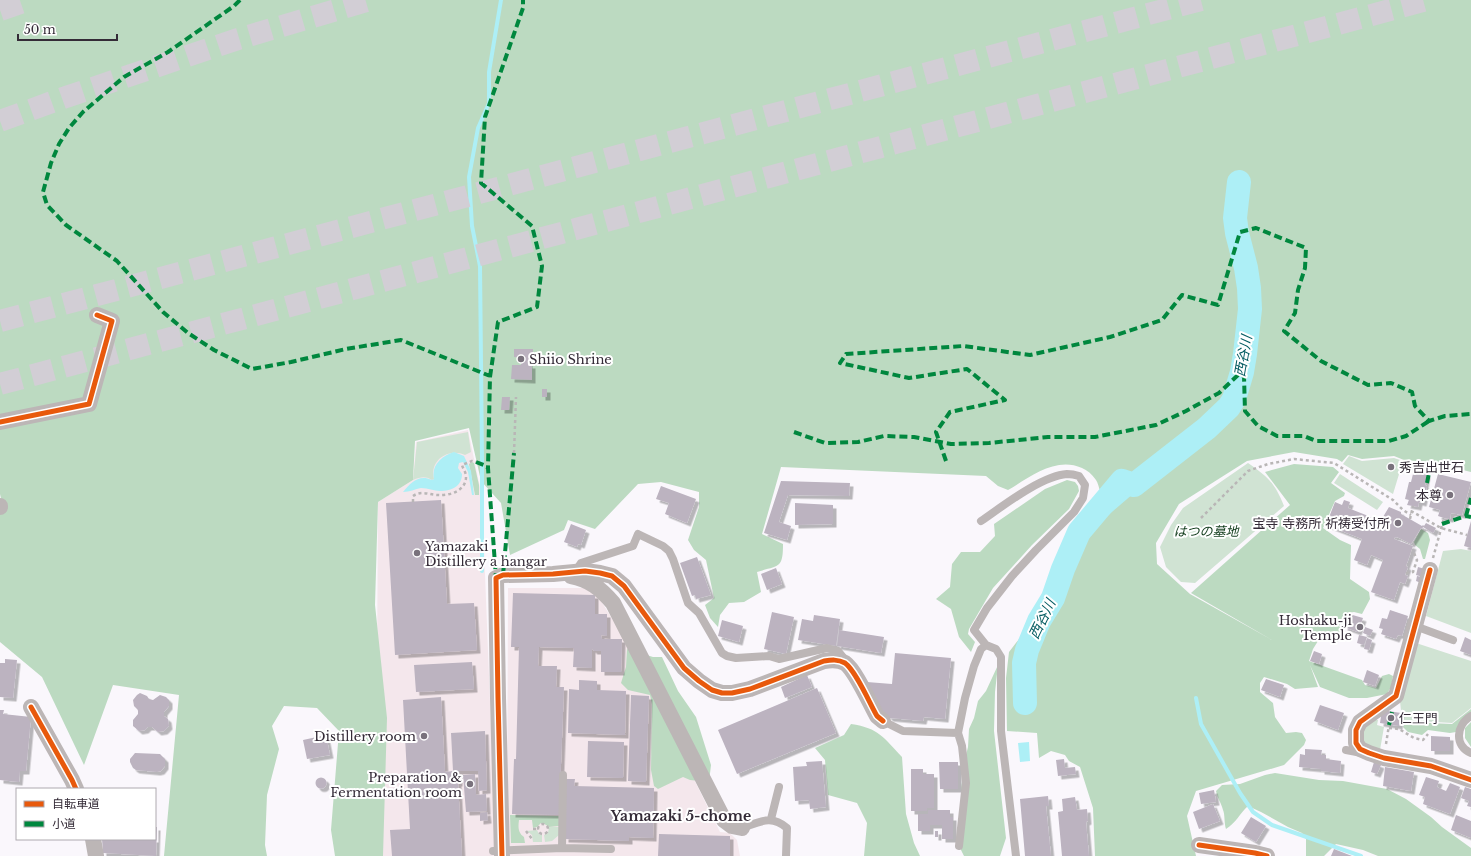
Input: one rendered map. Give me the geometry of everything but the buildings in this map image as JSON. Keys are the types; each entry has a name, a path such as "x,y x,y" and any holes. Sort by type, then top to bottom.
{"street":[{"path":"0,422 89,404 112,321 97,315"},
{"path":"1430,570 1396,696 1360,722 1356,730 1356,743 1360,749 1369,754 1384,758 1431,764 1471,780"},
{"path":"499,853 496,578 504,575 553,574 584,571 600,572 612,576 624,586 684,668 712,690 722,693 732,693 750,689 824,661 835,660 844,663 852,669 877,716 883,721"},
{"path":"553,574 577,577 594,584 613,603 724,820 732,826 742,828"},
{"path":"31,707 76,788"},
{"path":"93,840 96,856"},
{"path":"1199,846 1256,853 1267,856"}],"lane":[{"path":"981,521 1040,483 1057,476 1069,474 1079,476 1085,484 1083,498 1074,512 1017,571 987,608 974,630 986,645 996,649 1001,657 1001,731 1016,856"},
{"path":"575,572 581,563 633,546 638,534 663,546 669,551 688,603 699,612 722,653 736,658 769,656 779,659 827,648 838,651 852,669"},
{"path":"1415,626 1453,640"},
{"path":"959,846 966,783 962,746 958,733 965,698 974,666 980,650 986,645"},
{"path":"1471,716 1464,721 1460,728 1459,741 1463,747 1471,753"},
{"path":"883,721 903,731 958,733"},
{"path":"1346,750 1369,754"},
{"path":"562,848 563,775"},
{"path":"771,819 778,787"},
{"path":"742,828 771,819 780,822 787,828 786,856"},
{"path":"499,853 562,848 611,849"}],"path":[{"path":"514,454 516,397"},
{"path":"1201,518 1248,471 1268,464 1294,459 1334,463 1393,500 1402,510 1411,515"},
{"path":"413,502 413,498 416,494 423,493 440,495 459,490 466,480 465,472 461,467 472,461 476,462"},
{"path":"1410,519 1413,506"},
{"path":"1412,511 1441,528 1467,535"},
{"path":"1438,542 1444,518"},
{"path":"1406,572 1412,572 1417,560 1414,553 1411,552"},
{"path":"1386,747 1389,726 1399,729 1414,738 1423,740 1428,734"},
{"path":"533,829 538,829 543,824 547,826 548,830 547,833 543,835 539,833 538,829"},
{"path":"526,831 532,838"}],"shaded area":[{"path":"468,430 482,497 496,856 370,856 376,833 378,502 413,480 416,442"},
{"path":"508,588 589,588 598,596 624,638 720,832 730,833 737,840 740,856 507,856"}],"green space":[{"path":"0,0 1471,0 1471,472 1430,462 1404,460 1394,456 1362,459 1348,455 1342,462 1337,459 1294,452 1247,461 1179,504 1156,543 1157,564 1190,594 1272,640 1191,593 1290,505 1265,472 1294,464 1333,467 1339,472 1331,483 1345,493 1344,496 1335,501 1323,528 1340,540 1351,545 1350,579 1369,592 1370,599 1362,614 1354,612 1347,613 1339,626 1343,631 1342,638 1335,644 1327,640 1318,641 1313,649 1309,661 1362,680 1365,685 1376,688 1382,676 1389,674 1393,676 1391,687 1387,694 1367,698 1349,698 1320,687 1310,665 1318,687 1295,689 1287,684 1264,677 1260,683 1260,692 1273,703 1275,717 1286,733 1302,733 1306,740 1304,745 1284,765 1196,791 1187,816 1196,856 1095,856 1093,808 1080,767 1069,761 1065,755 1051,751 1039,758 1037,733 1007,731 1006,678 1009,652 1056,591 1064,578 1072,541 1095,505 1100,491 1096,480 1088,471 1072,465 1052,467 1043,470 1008,490 998,486 986,476 781,467 762,534 783,544 781,562 775,567 757,572 761,592 744,602 729,603 720,615 718,627 710,618 705,605 714,598 706,560 694,550 688,540 699,507 699,492 661,482 638,484 595,529 568,520 564,530 510,555 501,503 481,481 469,428 415,441 413,480 378,502 375,605 387,718 383,856 335,856 331,830 339,731 317,708 284,706 272,726 279,749 267,795 265,845 267,856 164,856 179,695 113,685 84,765 42,677 0,642 0,504 2,503 0,494"},
{"path":"468,432 471,452 465,455 459,453 446,454 437,461 434,467 434,479 432,480 423,477 413,480 417,442"},
{"path":"1349,456 1362,461 1394,458 1403,461 1393,494 1343,464"},
{"path":"472,462 474,463 479,485 479,495 475,495 469,464"},
{"name":"はつの墓地","path":"1248,463 1261,472 1270,481 1284,506 1195,583 1181,582 1166,567 1160,547 1171,525 1183,508"},
{"path":"1340,474 1383,502 1377,510 1334,483"},
{"path":"1067,480 1075,482 1079,491 1069,509 1032,545 993,588 969,629 968,634 975,642 971,652 959,637 951,609 936,599 950,587 952,564 961,552 980,552 995,536 994,524 1045,489"},
{"path":"1421,529 1428,533 1430,540 1425,559 1423,559 1420,549 1414,542"},
{"path":"1461,549 1471,551 1471,633 1426,616 1443,551"},
{"path":"1416,643 1471,661 1471,708 1452,723 1402,720 1400,701"},
{"path":"627,649 653,657 662,657 678,691 696,717 711,765 709,782 690,780 683,777 658,789 654,786 651,770 652,704 650,695 628,690 621,683 626,667"},
{"path":"998,665 995,692 994,731 1006,838 1000,856 964,856 961,850 961,791 964,763 968,747 969,729 974,718 978,701 986,691"},
{"path":"1471,709 1471,714 1456,732 1450,733 1428,730 1422,735 1408,732 1403,727 1406,722 1452,724"},
{"path":"1373,720 1378,720 1377,725 1384,727 1380,750 1364,744 1363,728"},
{"path":"1471,722 1471,747 1465,738 1465,728"},
{"path":"851,724 875,731 902,757 906,814 914,843 920,856 864,856 867,823 857,803 828,795 825,760 815,748 844,735"},
{"path":"1275,773 1319,780 1343,781 1387,789 1406,799 1471,848 1471,856 1378,856 1363,850 1336,844 1324,856 1306,856 1306,839 1302,833 1248,806 1233,824 1226,829 1224,812 1216,791 1222,785 1240,784"},
{"path":"510,815 559,816 559,826 549,827 541,823 537,827 533,828 532,820 519,820 519,830 524,837 525,843 511,843"},
{"path":"549,827 559,827 559,835 552,841 545,842 544,835 548,833"},
{"path":"537,830 539,834 542,835 542,842 533,842 532,835 527,831"}],"water":[{"path":"454,452 464,456 471,471 474,495 472,495 468,472 463,462 459,463 458,468 462,474 462,478 458,485 452,489 435,491 421,488 403,492 416,480 423,478 434,479 433,474 438,462 445,456"},
{"path":"1029,742 1030,761 1020,762 1018,743"}],"waterway":[{"path":"482,571 480,266 472,226 469,177 478,128 489,103 489,72 501,0"},
{"name":"西谷川","path":"1025,703 1024,663 1027,650 1039,621 1053,598 1063,569 1079,532 1122,481 1134,485 1207,428 1229,407 1234,399 1242,372 1250,309 1246,268 1237,233 1235,218 1239,182"},
{"name":"西谷川","path":"1075,540 1131,493 1134,485"},
{"path":"1196,698 1201,724 1240,793 1253,812 1272,825 1361,856"}],"tunnel":[{"path":"0,10 29,0"},
{"path":"0,121 238,39 370,0"},
{"path":"0,321 1201,0"},
{"path":"0,384 1427,0"}],"marked path":[{"path":"240,0 234,6 168,52 124,77 83,112 69,128 59,144 51,163 43,192 47,205 66,225 117,261 163,312 188,333 214,350 252,369 291,362 346,349 401,340 490,376 488,468 496,578"},
{"path":"490,377 498,322 537,307 542,266 532,226 481,183 485,117 523,8 523,0"},
{"path":"946,461 936,432 950,412 1005,400 967,369 909,378 840,363 846,354 963,346 1030,355 1110,337 1162,320 1182,295 1218,305 1240,232 1256,228 1306,248 1305,268 1298,290 1295,313 1284,331 1321,361 1368,385 1391,383 1412,392 1415,406 1429,421 1445,416 1471,414"},
{"path":"794,432 825,443 858,442 884,436 914,437 951,444 989,443 1048,437 1095,437 1156,425 1219,393 1239,374 1244,376 1245,411 1258,426 1277,436 1304,436 1316,441 1389,441 1406,436 1429,421"},
{"path":"503,575 514,453"},
{"path":"476,462 488,468"},
{"path":"1427,483 1429,473"},
{"path":"1466,516 1471,498"},
{"path":"1442,524 1466,516 1471,517"},
{"path":"1389,725 1392,712"}],"cycle path":[{"path":"0,422 89,404 112,321 97,315"},
{"path":"1430,570 1396,696 1360,722 1356,730 1356,743 1360,749 1384,758 1431,766 1471,780"},
{"path":"502,856 496,578 503,575 553,574 585,571 612,576 624,586 684,668 712,690 722,693 732,693 750,689 824,661 840,661 845,663 854,673 877,716 883,721"},
{"path":"31,707 76,788"},
{"path":"1199,845 1267,856"}],"place":[{"name":"Shiio Shrine","path":"521,359"},
{"name":"秀吉出世石","path":"1391,467"},
{"name":"本尊","path":"1450,495"},
{"name":"宝寺 寺務所 祈祷受付所","path":"1398,523"},
{"name":"Yamazaki Distillery a hangar","path":"417,553"},
{"name":"Hoshaku-ji Temple","path":"1360,627"},
{"name":"仁王門","path":"1391,718"},
{"name":"Distillery room","path":"424,736"},
{"name":"Preparation & Fermentation room","path":"470,784"}],"district":[{"name":"Yamazaki 5-chome","path":"681,816"}]}
